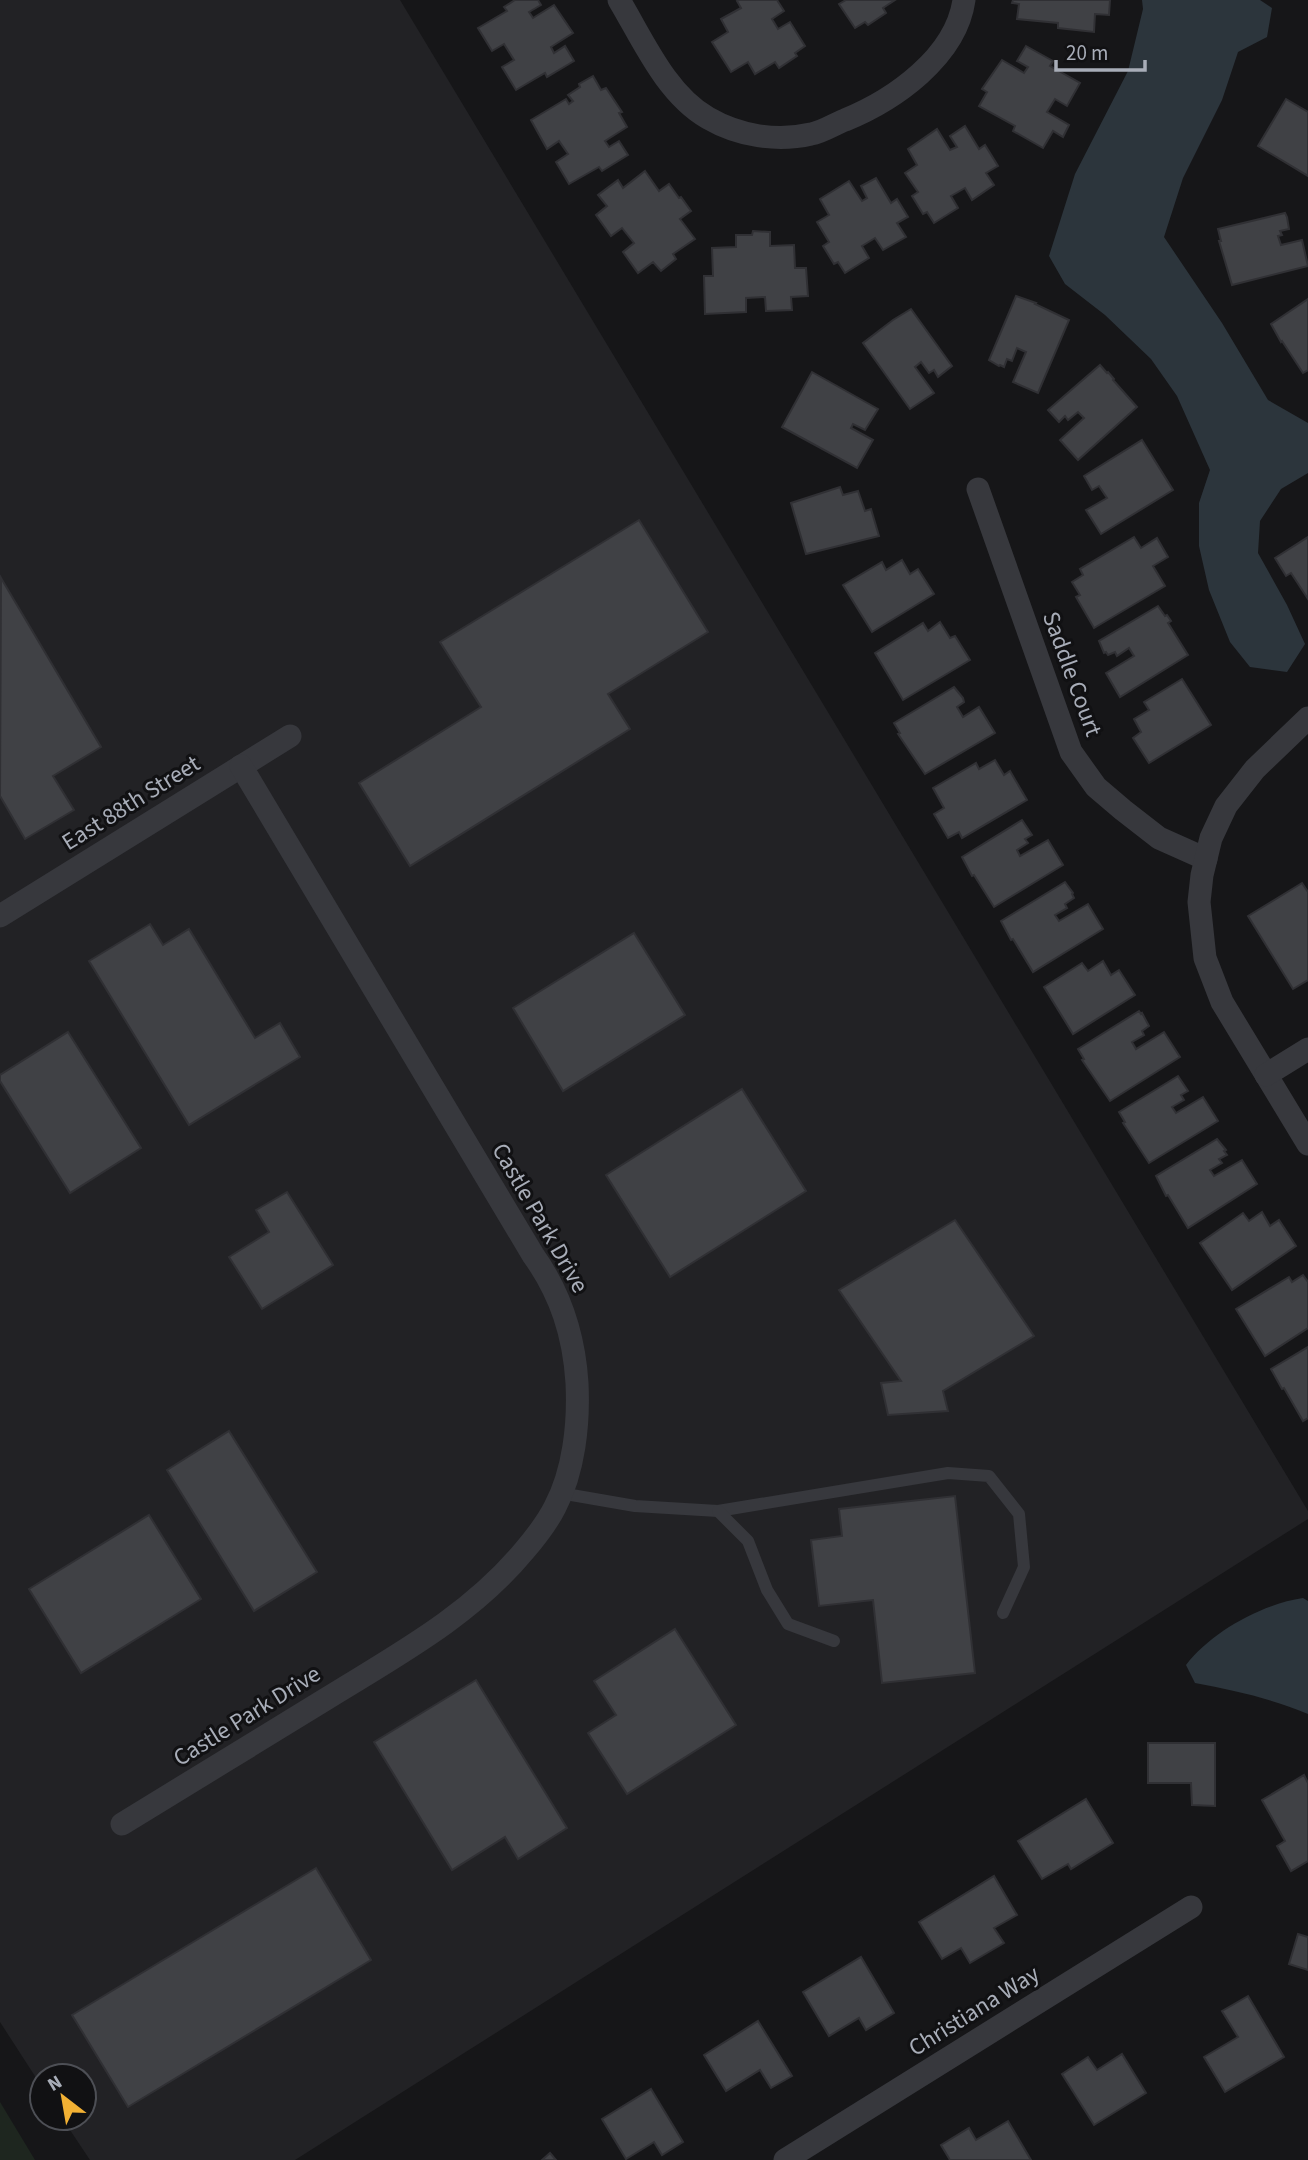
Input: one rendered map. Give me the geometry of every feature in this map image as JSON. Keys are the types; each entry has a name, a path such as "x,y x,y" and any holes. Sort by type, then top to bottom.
{"street":[{"path":"619,0 666,78 685,100 707,118 721,125 747,134 783,138 811,134 853,118 921,73 936,59 955,30 964,0"},
{"name":"Saddle Court","path":"978,489 1071,752 1096,787 1123,810 1159,838 1206,859"},
{"path":"1308,718 1255,769 1226,806 1211,838 1199,902 1202,944 1215,986 1225,1008 1308,1144"},
{"name":"East 88th Street","path":"0,916 290,736"},
{"name":"Castle Park Drive","path":"122,1824 386,1662 462,1612 493,1586 533,1541 556,1507 569,1467 578,1398 572,1342 548,1276 241,766"},
{"path":"1266,1075 1308,1049"},
{"name":"Christiana Way","path":"785,2160 1191,1907"}],"lane":[{"path":"561,1493 635,1506 718,1511 948,1472 989,1476 1019,1514 1024,1567 1003,1613"},
{"path":"718,1511 748,1541 767,1590 788,1624 834,1641"}],"shaded area":[{"path":"0,0 400,0 1308,1511 1308,1519 295,2160 90,2160 71,2132 98,2132 98,2062 28,2062 28,2065 0,2022"},
{"path":"1142,0 1260,0 1272,8 1267,37 1238,52 1222,100 1183,178 1164,237 1222,323 1268,400 1308,423 1308,473 1281,489 1260,521 1258,553 1305,644 1287,672 1250,667 1230,642 1209,590 1199,546 1199,503 1210,470 1177,396 1151,359 1105,315 1065,284 1049,256 1075,174 1128,71 1143,9"},
{"path":"1303,1598 1308,1601 1308,1714 1253,1695 1195,1683 1186,1665 1209,1641 1255,1613"},
{"path":"0,2102 35,2160 0,2160"}],"building":[{"path":"515,0 538,0 541,5 529,12 533,18 554,5 573,33 551,47 554,53 565,46 574,61 547,77 545,73 516,90 502,67 514,60 504,44 492,51 478,28 507,11 504,7"},
{"path":"777,0 784,11 772,19 778,29 790,22 805,46 795,53 797,56 779,68 775,62 755,74 748,62 731,72 712,42 728,32 721,19 741,8 737,1"},
{"path":"846,0 895,0 883,8 886,13 868,25 865,22 855,28 839,4"},
{"path":"1013,0 1110,0 1109,15 1095,14 1094,32 1058,28 1058,23 1017,19 1019,4 1012,3"},
{"path":"1026,46 1053,61 1050,66 1080,83 1067,106 1055,99 1047,112 1069,125 1063,137 1053,131 1043,148 1013,131 1015,126 979,106 987,92 982,89 1002,60 1024,73 1028,67 1017,61"},
{"path":"593,76 601,90 606,88 622,112 619,113 627,127 605,141 609,147 619,141 628,155 602,171 599,167 569,184 556,162 568,154 559,141 547,149 531,120 566,99 569,104 573,101 568,95 580,87 579,84"},
{"path":"1286,99 1308,112 1308,176 1258,146"},
{"path":"965,126 979,149 985,145 998,166 986,173 994,185 972,200 965,188 951,196 958,208 934,223 927,212 923,214 912,196 918,192 905,173 917,165 908,149 937,129 950,150 957,147 950,136"},
{"path":"645,171 659,191 669,184 679,198 681,197 691,211 680,219 695,239 673,254 676,259 661,271 653,262 638,273 623,252 634,243 622,228 611,236 596,215 607,206 598,195 618,180 623,188"},
{"path":"876,178 891,203 897,199 908,217 897,223 906,237 883,250 875,238 862,246 869,258 845,273 838,262 834,264 823,246 829,242 817,222 829,215 820,199 849,181 862,201 867,198 861,186"},
{"path":"1285,213 1289,229 1280,231 1282,235 1278,236 1281,245 1302,240 1308,266 1232,285 1218,229"},
{"path":"753,231 770,232 770,246 794,245 795,268 806,268 808,296 791,297 792,310 766,311 765,297 746,298 746,312 705,314 704,276 713,276 712,248 736,247 736,235 752,235"},
{"path":"1016,296 1069,320 1038,393 1013,382 1026,352 1017,348 1012,361 1007,359 1004,367 989,360"},
{"path":"1308,299 1308,370 1303,373 1271,324"},
{"path":"911,309 952,366 938,377 934,370 929,373 921,362 915,367 934,393 910,409 863,343"},
{"path":"1100,365 1137,407 1078,460 1060,440 1084,418 1078,412 1068,420 1065,416 1059,422 1048,410"},
{"path":"812,372 878,409 865,430 853,424 851,428 873,440 857,468 782,427"},
{"path":"1142,440 1173,490 1101,534 1086,510 1107,498 1099,486 1092,490 1084,476"},
{"path":"840,487 843,495 858,491 865,511 871,509 879,536 806,554 791,503"},
{"path":"639,520 708,632 608,694 630,729 410,866 359,783 481,707 440,642"},
{"path":"1134,537 1141,548 1157,538 1168,557 1153,566 1165,586 1094,628 1076,597 1080,595 1072,582 1083,575 1080,569"},
{"path":"1308,537 1308,599 1291,573 1286,576 1275,558"},
{"path":"902,560 910,574 918,569 934,594 872,632 843,585 882,562 886,570"},
{"path":"1,578 101,747 53,776 74,810 25,839 0,796"},
{"path":"1158,606 1171,621 1168,623 1188,655 1120,697 1106,673 1134,656 1129,648 1117,656 1115,652 1108,655 1104,653 1099,641"},
{"path":"940,622 950,638 955,636 970,660 903,700 875,653 923,623 928,631"},
{"path":"1182,679 1211,725 1149,763 1133,738 1141,732 1134,719 1149,710 1144,702"},
{"path":"954,687 963,698 964,702 957,707 963,717 979,707 995,733 925,774 898,734 900,733 894,723"},
{"path":"995,760 1004,775 1010,771 1027,800 962,838 959,832 948,838 934,814 944,808 933,788 976,763 979,769"},
{"path":"1022,820 1032,835 1025,839 1028,843 1017,850 1020,856 1048,840 1063,865 994,907 962,857"},
{"path":"1065,882 1074,898 1065,904 1067,908 1055,915 1059,921 1088,904 1103,929 1033,972 1001,921"},
{"path":"1302,883 1308,892 1308,980 1293,989 1248,916"},
{"path":"150,924 163,945 189,929 255,1038 280,1023 300,1057 189,1125 89,961"},
{"path":"634,933 685,1015 563,1091 513,1008"},
{"path":"1103,961 1111,975 1119,970 1135,995 1073,1034 1044,987 1082,963 1088,971"},
{"path":"1139,1011 1149,1026 1142,1031 1144,1035 1132,1042 1136,1049 1164,1032 1180,1057 1110,1101 1082,1060 1084,1059 1078,1049"},
{"path":"68,1032 141,1148 70,1193 0,1081 0,1075"},
{"path":"1178,1076 1188,1091 1181,1095 1184,1100 1172,1107 1176,1113 1203,1097 1218,1121 1149,1163 1123,1123 1125,1122 1119,1112"},
{"path":"742,1089 806,1191 670,1277 606,1175"},
{"path":"1217,1139 1227,1155 1219,1159 1222,1163 1210,1170 1214,1176 1242,1160 1257,1184 1188,1228 1156,1176"},
{"path":"287,1192 333,1265 262,1309 229,1257 269,1232 256,1210"},
{"path":"1262,1212 1270,1226 1279,1220 1296,1246 1232,1290 1200,1243 1243,1213 1249,1221"},
{"path":"955,1220 1034,1336 943,1391 948,1411 888,1415 881,1383 901,1381 839,1290"},
{"path":"1303,1275 1308,1282 1308,1328 1265,1356 1236,1309 1289,1277 1292,1282"},
{"path":"1308,1347 1308,1418 1303,1421 1271,1369"},
{"path":"229,1431 317,1572 254,1611 167,1470"},
{"path":"955,1496 975,1673 882,1683 873,1600 819,1606 811,1540 842,1536 839,1509"},
{"path":"149,1515 201,1599 81,1673 29,1589"},
{"path":"675,1629 736,1725 627,1794 588,1733 616,1715 594,1681"},
{"path":"476,1680 567,1828 518,1859 505,1837 452,1870 374,1742"},
{"path":"1148,1743 1215,1743 1215,1806 1192,1805 1191,1783 1148,1783"},
{"path":"1304,1775 1308,1783 1308,1861 1291,1871 1277,1846 1285,1841 1262,1800"},
{"path":"1086,1799 1113,1843 1071,1869 1068,1864 1042,1879 1018,1841"},
{"path":"316,1868 371,1960 128,2107 72,2015"},
{"path":"994,1876 1017,1915 994,1928 1004,1943 970,1963 961,1948 942,1959 919,1922"},
{"path":"1298,1934 1308,1937 1308,1970 1289,1964"},
{"path":"861,1957 894,2013 866,2030 859,2018 829,2036 803,1992"},
{"path":"1248,1996 1284,2057 1225,2092 1204,2057 1238,2037 1222,2011"},
{"path":"758,2021 792,2076 771,2088 760,2070 726,2091 704,2055"},
{"path":"1122,2054 1146,2093 1094,2125 1062,2074 1088,2057 1097,2070"},
{"path":"651,2089 683,2142 662,2155 654,2142 626,2159 602,2119"},
{"path":"1008,2121 1031,2160 950,2160 941,2145 969,2128 976,2140"},
{"path":"550,2153 556,2160 542,2160"}]}
